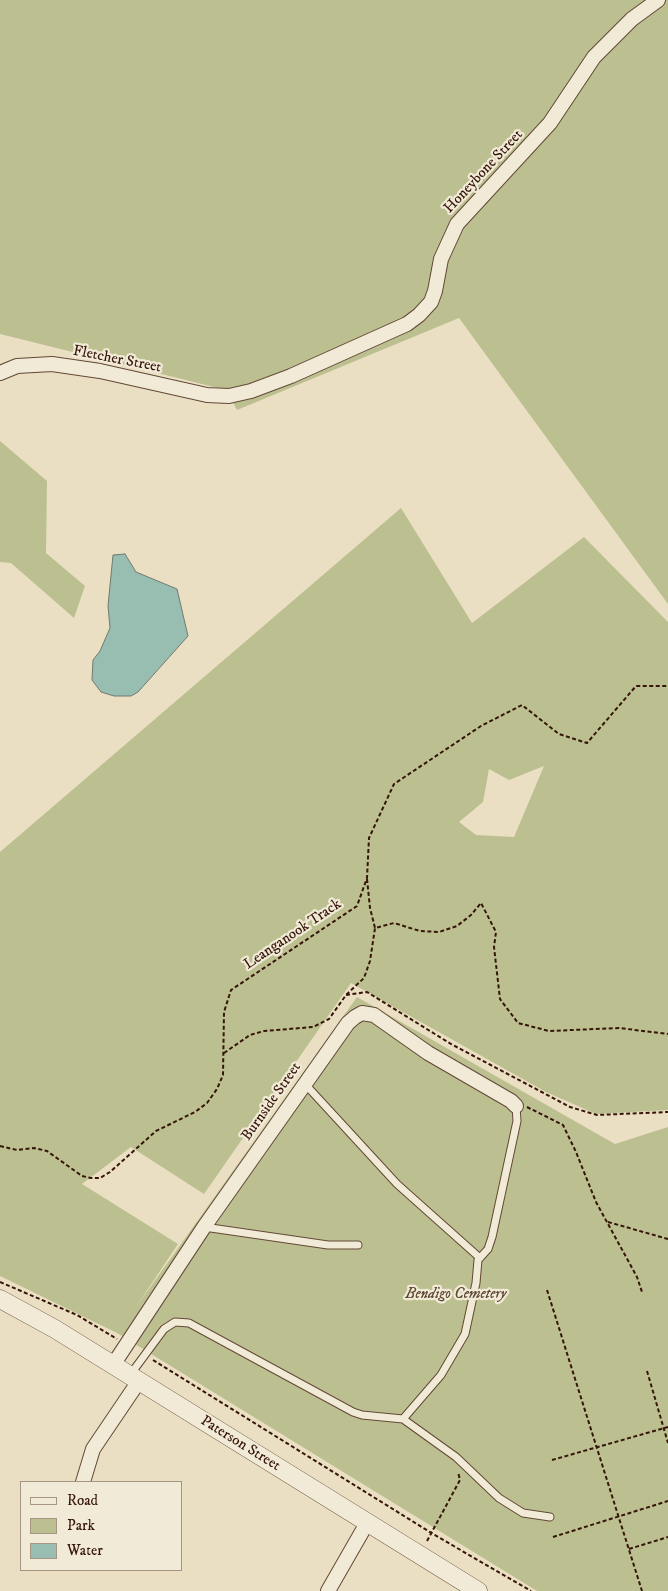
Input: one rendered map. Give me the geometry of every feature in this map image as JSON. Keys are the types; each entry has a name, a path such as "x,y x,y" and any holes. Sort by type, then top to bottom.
{"street":[{"name":"Honeybone Street","path":"229,396 251,391 291,376 389,334 419,315 436,291 441,259 457,224 550,124 594,57 632,19 658,0"},
{"name":"Fletcher Street","path":"0,374 17,366 52,364 100,371 207,395 229,396"},
{"name":"Burnside Street","path":"113,1365 204,1227 304,1084 348,1023 362,1013 368,1013 516,1106"},
{"name":"Paterson Street","path":"0,1299 24,1311 135,1378 478,1591"},
{"path":"83,1481 93,1448 135,1378"},
{"path":"328,1591 367,1523"}],"lane":[{"path":"304,1084 397,1184 480,1258"},
{"path":"403,1418 441,1375 459,1348 465,1334 476,1283 478,1260 488,1249 492,1237 517,1121 516,1106"},
{"path":"204,1227 328,1246 358,1245"},
{"path":"135,1378 144,1355 164,1329 181,1321 197,1327 362,1416 403,1418 456,1457 505,1502 523,1513 550,1517"}],"path":[{"name":"Leanganook Track","path":"0,1146 17,1150 34,1148 46,1150 82,1176 100,1178 156,1131 195,1112 207,1103 217,1089 223,1075 224,1012 231,990 357,906 367,878 369,838 394,784 481,726 522,705 559,734 587,743 636,686 668,686"},
{"path":"224,1053 250,1035 264,1031 313,1027 329,1019 346,995 364,978 370,961 376,928 370,908 367,878"},
{"path":"376,928 394,923 420,931 439,932 457,926 471,915 481,903 496,932 494,947 500,999 518,1023 550,1031 619,1028 668,1034"},
{"path":"346,995 366,992 451,1044 570,1107 597,1115 668,1112"},
{"path":"516,1106 530,1108 563,1125 596,1202 637,1277 642,1292"},
{"path":"608,1222 668,1238"},
{"path":"0,1282 77,1315 127,1345"},
{"path":"547,1290 642,1591"},
{"path":"144,1355 433,1534 531,1591"},
{"path":"647,1371 668,1443"},
{"path":"552,1460 597,1449 668,1427"},
{"path":"418,1554 433,1534 460,1480 456,1457"},
{"path":"553,1537 618,1515 668,1501"},
{"path":"629,1549 668,1537"}],"green space":[{"path":"0,0 668,0 668,604 459,318 237,410 226,390 0,334"},
{"path":"0,441 47,481 46,553 85,586 74,618 11,563 0,562"},
{"name":"Bendigo Cemetery","path":"401,508 472,623 584,537 668,622 668,1110 596,1114 546,1092 351,983 204,1194 131,1147 82,1184 178,1244 136,1307 357,997 615,1144 668,1127 668,1591 537,1591 117,1333 0,1276 0,852","holes":["544,766 514,837 476,835 459,822 483,802 489,769 509,780"]}],"water":[{"path":"125,554 136,572 177,589 188,636 138,692 131,696 114,696 101,692 92,680 93,660 100,651 110,628 108,606 113,555"}]}
